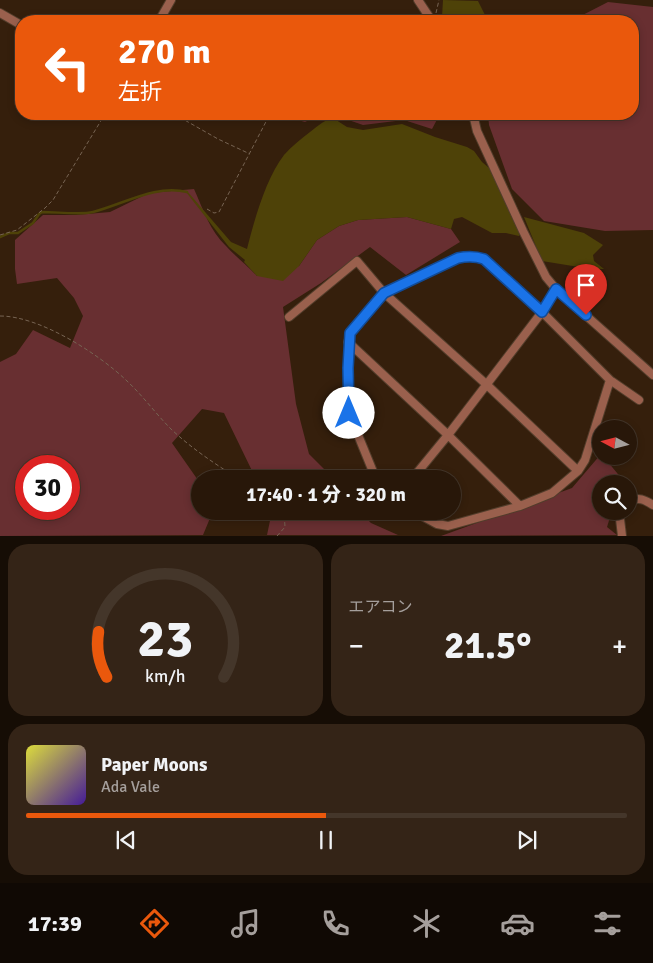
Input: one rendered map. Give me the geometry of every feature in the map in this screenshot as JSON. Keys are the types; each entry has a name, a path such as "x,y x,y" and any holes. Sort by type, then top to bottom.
{"street":[{"path":"162,15 171,0"},
{"path":"418,0 431,15"},
{"path":"0,13 15,22"},
{"path":"474,120 477,131 546,277 556,289 653,375"},
{"path":"372,470 349,413 348,342 350,333 384,293 458,258 474,256 484,259 542,312 610,380 639,400"},
{"path":"289,317 357,261 384,293 486,384 578,471"},
{"path":"419,470 542,312 556,289"},
{"path":"348,342 448,435 520,506"},
{"path":"430,520 448,526 520,506 552,494 578,471 585,460 610,380"},
{"path":"637,500 642,499 653,505"},
{"path":"620,520 622,536"}],"path":[{"path":"435,15 439,0"},
{"path":"0,236 17,230 53,200 101,120"},
{"path":"185,120 250,154"},
{"path":"207,208 214,213 219,212 267,120"},
{"path":"0,316 14,316 35,323 82,346 127,380 172,429 225,470"},
{"path":"277,536 284,527 284,520"}],"shaded area":[{"path":"443,0 478,1 485,15 442,15"},
{"path":"608,2 653,7 653,230 605,231 544,221 512,189 489,125 489,120 639,120 639,15 583,15"},
{"path":"327,120 336,120 347,127 363,130 402,124 467,147 474,151 482,162 494,172 521,232 519,236 506,233 492,233 462,217 454,219 451,229 407,217 358,220 339,226 317,240 299,266 283,281 257,276 244,262 245,260 229,247 186,192 231,242 247,249 261,200 278,164 290,149"},
{"path":"348,120 404,120 363,125"},
{"path":"404,120 437,120 432,129"},
{"path":"194,189 207,219 220,240 257,276 299,266 317,240 339,226 358,220 407,217 451,229 460,242 406,275 370,247 321,283 283,307 296,404 309,454 325,470 252,470 224,413 202,409 172,443 191,470 191,520 209,520 203,535 0,536 0,362 16,354 33,330 70,348 83,316 74,298 57,278 17,284 15,240 43,215 110,212 149,193"},
{"path":"524,217 584,233 603,245 593,255 594,261 604,269 591,269 542,261"},
{"path":"592,465 610,465 619,475 592,475 592,520 609,520 607,527 617,535 441,536 572,488"},
{"path":"270,520 368,520 398,535 267,535"}],"waterway":[{"path":"0,237 9,233 18,233 33,223 42,212 88,213 152,193 175,190 187,192"}],"route":[{"path":"349,413 348,342 350,333 384,293 458,258 474,256 484,259 542,312 556,289 586,315"}]}
